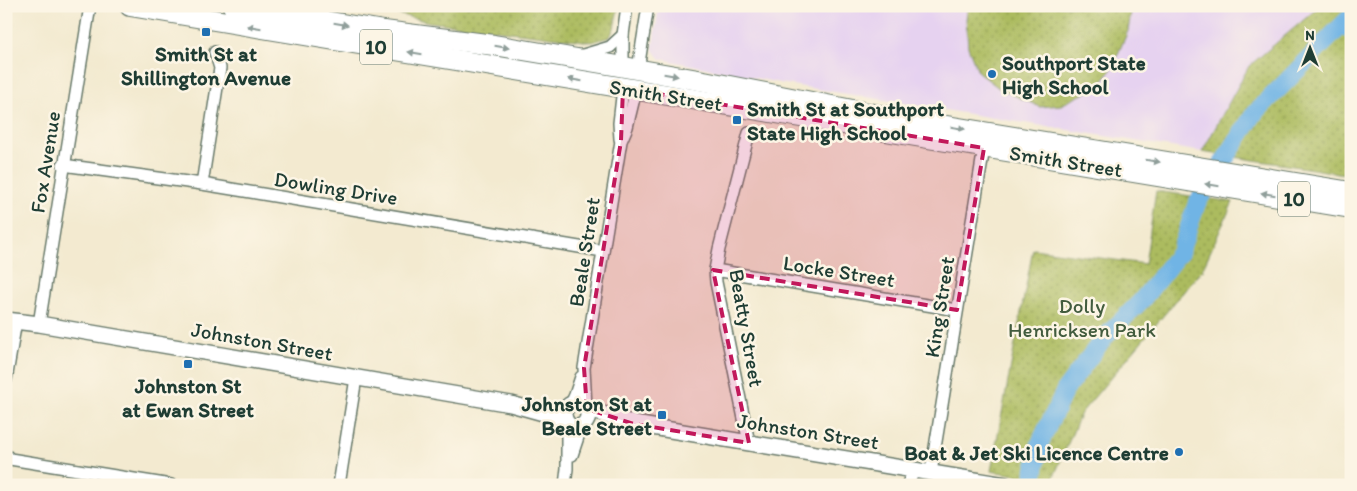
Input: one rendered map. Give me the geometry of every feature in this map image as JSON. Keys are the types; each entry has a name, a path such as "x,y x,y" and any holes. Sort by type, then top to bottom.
{"highway":[{"name":"Smith Street","path":"130,6 984,148 1191,174"},
{"name":"Smith Street","path":"233,6 277,10 384,31 494,45 704,81 1238,182 1351,208"},
{"path":"630,89 631,68"},
{"name":"Smith Street","path":"1238,182 1351,192"}],"street":[{"name":"Fox Avenue","path":"39,324 63,164 90,6"},
{"path":"627,6 623,35 631,68"},
{"path":"631,68 648,6"},
{"path":"570,58 608,48 623,35"},
{"path":"202,184 220,68 215,52"},
{"name":"Beale Street","path":"565,485 621,141 620,123 630,89"},
{"name":"Beatty Street","path":"749,132 715,270 749,443"},
{"name":"King Street","path":"931,472 984,148"},
{"name":"Dowling Drive","path":"63,164 202,184 603,251"},
{"name":"Locke Street","path":"715,270 957,310"},
{"path":"6,380 11,321"},
{"name":"Johnston Street","path":"11,321 39,324 1004,485"},
{"path":"340,485 356,378"},
{"path":"6,455 10,459 171,485"},
{"path":"907,485 915,470"}],"highlighted area":[{"path":"623,88 984,148 957,310 713,270 749,443 634,424 587,409 584,368 621,141"}],"shaded area":[{"name":"Southport State High School","path":"659,6 1320,6 1249,66 1202,152 780,83 661,59 653,50"}],"green space":[{"path":"318,6 618,6 618,9 610,37 592,42 429,22 386,11 355,12"},
{"path":"968,6 1132,6 1128,31 1111,70 1102,81 1091,90 1061,105 1040,107 1000,89 978,72 968,47 966,19"},
{"path":"1320,6 1351,6 1351,175 1202,152 1249,66"},
{"name":"Dolly Henricksen Park","path":"1156,191 1233,202 1202,270 1081,413 1052,481 991,471 1033,249 1145,264"}],"waterway":[{"path":"1032,485 1040,443 1065,390 1103,339 1141,301 1180,252 1197,203 1254,114 1351,16"},
{"path":"1336,31 1351,39"}],"place":[{"name":"Smith St at Shillington Avenue","path":"206,32"},
{"name":"Southport State High School","path":"992,74"},
{"name":"Smith St at Southport State High School","path":"737,120"},
{"name":"Johnston St at Ewan Street","path":"188,364"},
{"name":"Johnston St at Beale Street","path":"662,415"},
{"name":"Boat & Jet Ski Licence Centre","path":"1179,452"}]}
